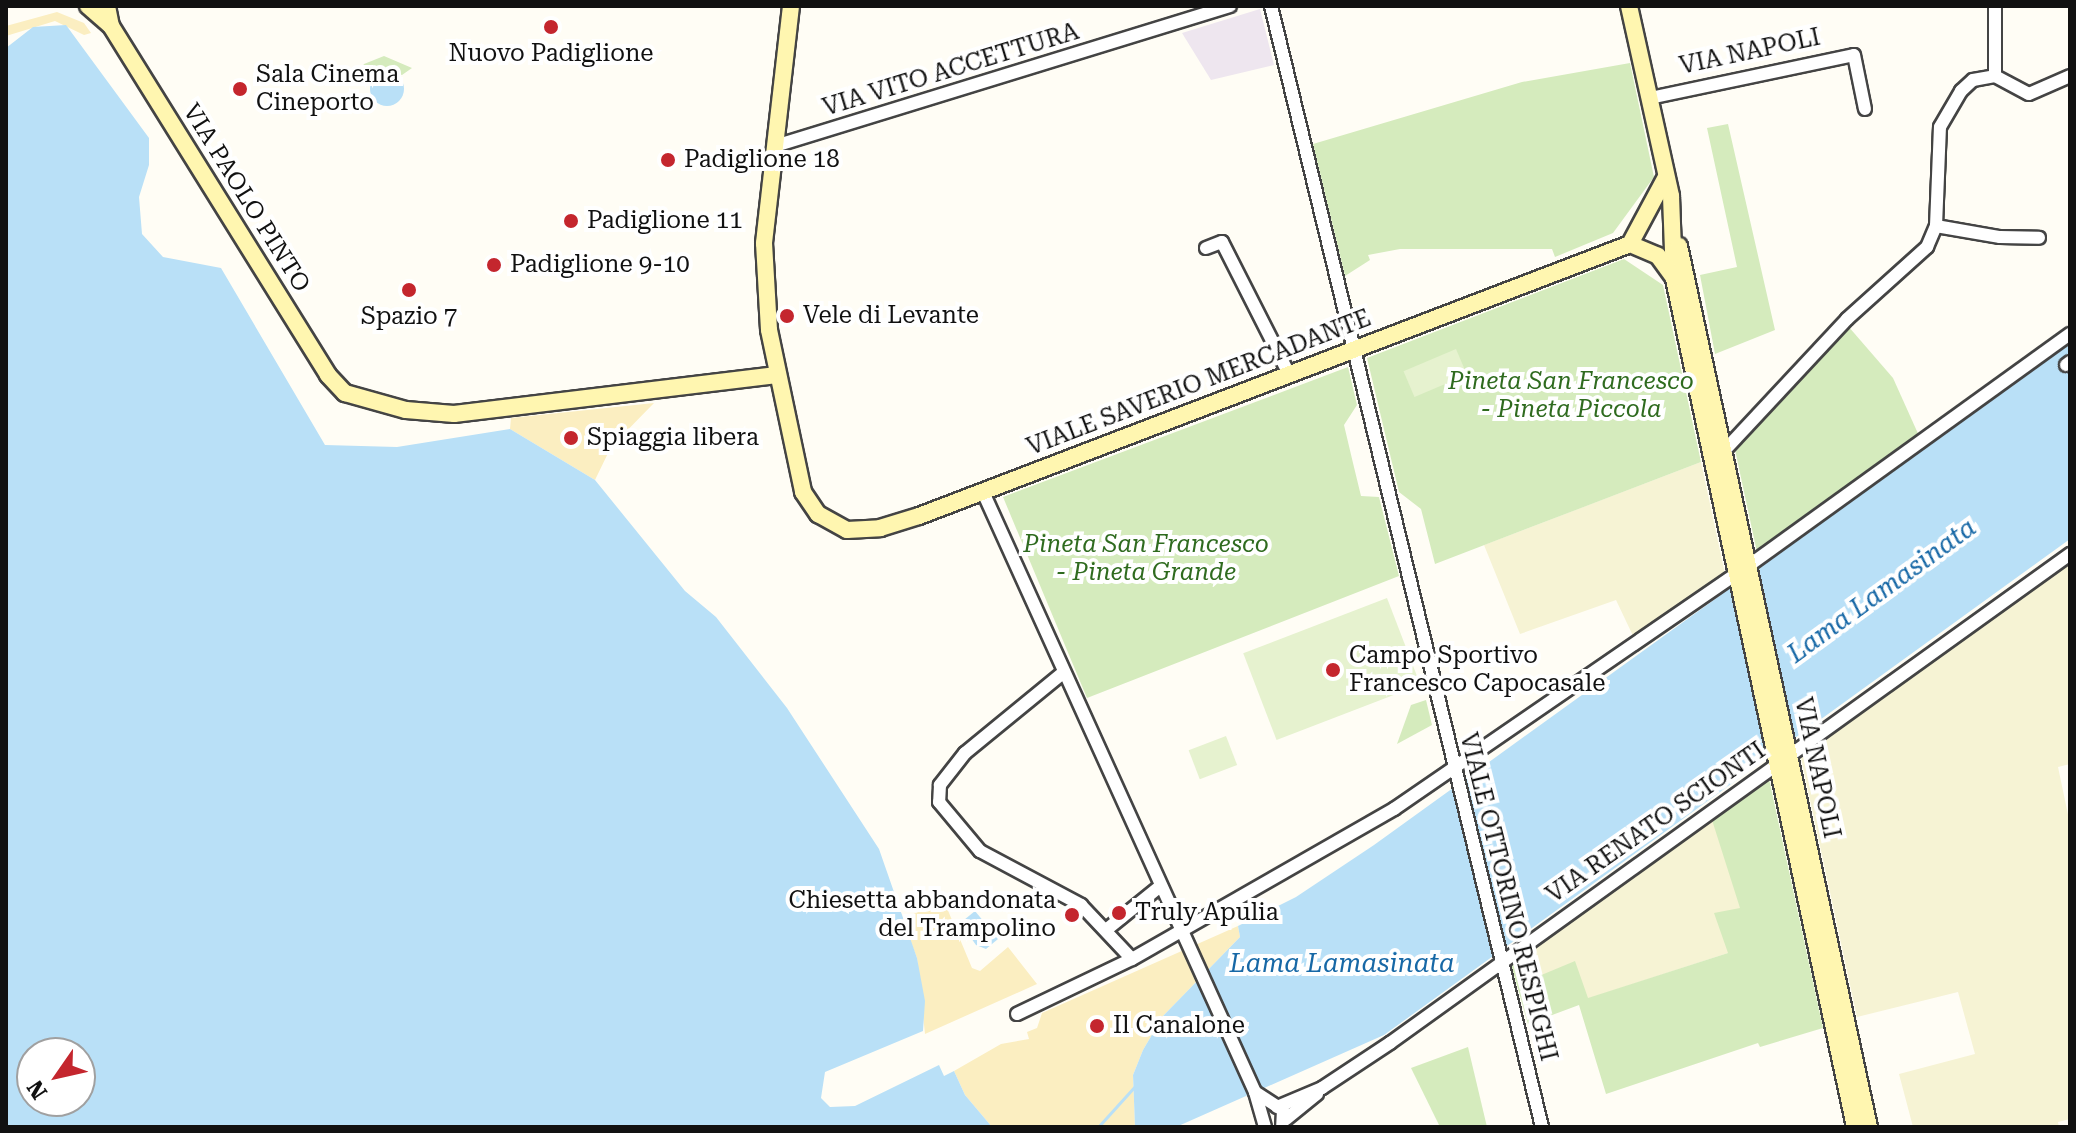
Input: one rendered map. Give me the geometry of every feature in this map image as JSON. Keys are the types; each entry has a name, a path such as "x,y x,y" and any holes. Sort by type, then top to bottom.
{"main road":[{"name":"VIA PAOLO PINTO","path":"88,6 111,26 328,375 345,393 406,410 454,414 775,375"},
{"name":"VIA PAOLO PINTO","path":"107,6 111,26"},
{"path":"775,375 764,243 791,6"},
{"name":"VIA NAPOLI","path":"1629,6 1666,177 1674,233 1724,451 1742,570"},
{"path":"1666,177 1630,244 1658,256 1674,279"},
{"name":"VIA NAPOLI","path":"1674,233 1674,279 1869,1127"},
{"name":"VIALE SAVERIO MERCADANTE","path":"775,375 801,484 825,520 862,532 983,492 1630,244"},
{"name":"VIA NAPOLI","path":"1783,757 1855,1127"}],"street":[{"name":"VIA VITO ACCETTURA","path":"775,146 1230,6"},
{"name":"VIALE OTTORINO RESPIGHI","path":"1271,6 1542,1127"},
{"path":"1995,6 1995,76"},
{"name":"VIA NAPOLI","path":"1650,98 1854,55 1865,109"},
{"path":"1724,451 1847,319 1927,247 1936,226 1940,127 1961,91 1973,80 1995,76 2029,94 2070,76"},
{"path":"1936,226 2000,237 2039,238"},
{"path":"1206,248 1222,242 1289,374"},
{"path":"1017,1014 1181,935 1457,773 2070,334"},
{"path":"983,492 1158,888 1255,1092 1265,1124"},
{"name":"VIA RENATO SCIONTI","path":"1322,1088 2070,554"},
{"path":"1064,672 965,753 937,794 956,828 980,851 1081,905 1132,959"},
{"path":"1106,930 1158,888"},
{"path":"1255,1092 1275,1107 1284,1124 1322,1088"},
{"path":"1265,1124 1275,1107 1322,1088"}],"shaded area":[{"path":"1260,9 1274,65 1211,80 1182,33"},
{"path":"1701,462 1725,574 1635,640 1616,600 1520,634 1484,545"},
{"path":"2070,560 2070,764 2058,767 2070,824 2070,1119 2058,1122 2059,1127 1913,1127 1899,1074 1975,1054 1958,992 1857,1017 1801,758"},
{"path":"1713,819 1741,909 1728,953 1587,999 1522,984 1526,965 1538,945"}],"green space":[{"path":"384,56 412,68 402,75 383,68 367,81 356,78 364,64"},
{"path":"1630,63 1654,177 1613,233 1555,257 1552,249 1400,249 1368,255 1370,260 1345,276 1313,144 1522,82"},
{"path":"1728,124 1775,330 1715,354 1700,275 1737,267 1707,128"},
{"name":"Pineta San Francesco - Pineta Piccola","path":"1624,259 1663,285 1701,462 1435,564 1421,509 1399,492 1367,358"},
{"path":"1848,326 1893,378 1920,438 1758,557 1734,445"},
{"path":"1456,349 1467,375 1414,397 1404,371"},
{"name":"Pineta San Francesco - Pineta Grande","path":"1348,367 1357,405 1344,425 1361,496 1379,497 1399,576 1087,698 1003,497"},
{"name":"Campo Sportivo Francesco Capocasale","path":"1387,598 1420,685 1277,740 1243,653"},
{"path":"1426,700 1432,725 1397,744 1411,705"},
{"path":"1226,736 1237,765 1200,779 1189,750"},
{"path":"1768,774 1823,1028 1760,1047 1758,1043 1606,1094 1579,1005 1528,1024 1510,961","holes":["1712,820 1740,908 1714,913 1728,953 1588,998 1575,961 1522,983 1526,965 1538,945"]},
{"path":"1468,1047 1487,1127 1440,1127 1411,1068"}],"sand":[{"path":"57,12 84,23 91,33 84,35 55,21 6,36 6,26"},
{"name":"Spiaggia libera","path":"654,403 611,447 595,480 510,429 511,418"},
{"path":"944,901 972,968 980,971 1008,947 1037,984 925,1034 917,958 902,919"},
{"name":"Il Canalone","path":"1238,926 1240,937 1163,1016 1143,1050 1133,1075 1135,1127 992,1127 965,1095 954,1071 1001,1044 1029,1039 1027,1032 1037,1028 1042,1013"}],"water":[{"path":"66,25 149,138 149,165 139,197 142,234 163,257 221,268 325,445 397,447 510,429 595,480 685,591 716,617 787,708 879,849 917,958 925,1001 923,1031 825,1072 821,1098 830,1107 855,1106 939,1065 944,1076 954,1071 965,1095 992,1127 6,1127 6,48 33,27"},
{"path":"387,72 399,77 404,89 399,101 387,106 375,101 370,89 375,77"},
{"name":"Lama Lamasinata","path":"2070,343 2070,539 1384,1035 1176,1127 1135,1127 1133,1075 1143,1050 1163,1016 1240,937 1238,926 1296,897 1374,845"},
{"path":"975,911 998,939 986,949 976,945 964,928 964,920"}],"waterway":[{"name":"Lama Lamasinata","path":"1098,1127 1135,1086"}],"place":[{"name":"Nuovo Padiglione","path":"551,27"},
{"name":"Sala Cinema Cineporto","path":"240,89"},
{"name":"Padiglione 18","path":"668,160"},
{"name":"Padiglione 11","path":"571,221"},
{"name":"Padiglione 9-10","path":"494,265"},
{"name":"Spazio 7","path":"409,290"},
{"name":"Vele di Levante","path":"787,316"},
{"name":"Spiaggia libera","path":"571,438"},
{"name":"Campo Sportivo Francesco Capocasale","path":"1333,670"},
{"name":"Truly Apulia","path":"1119,913"},
{"name":"Chiesetta abbandonata del Trampolino","path":"1072,915"},
{"name":"Il Canalone","path":"1097,1026"}]}
